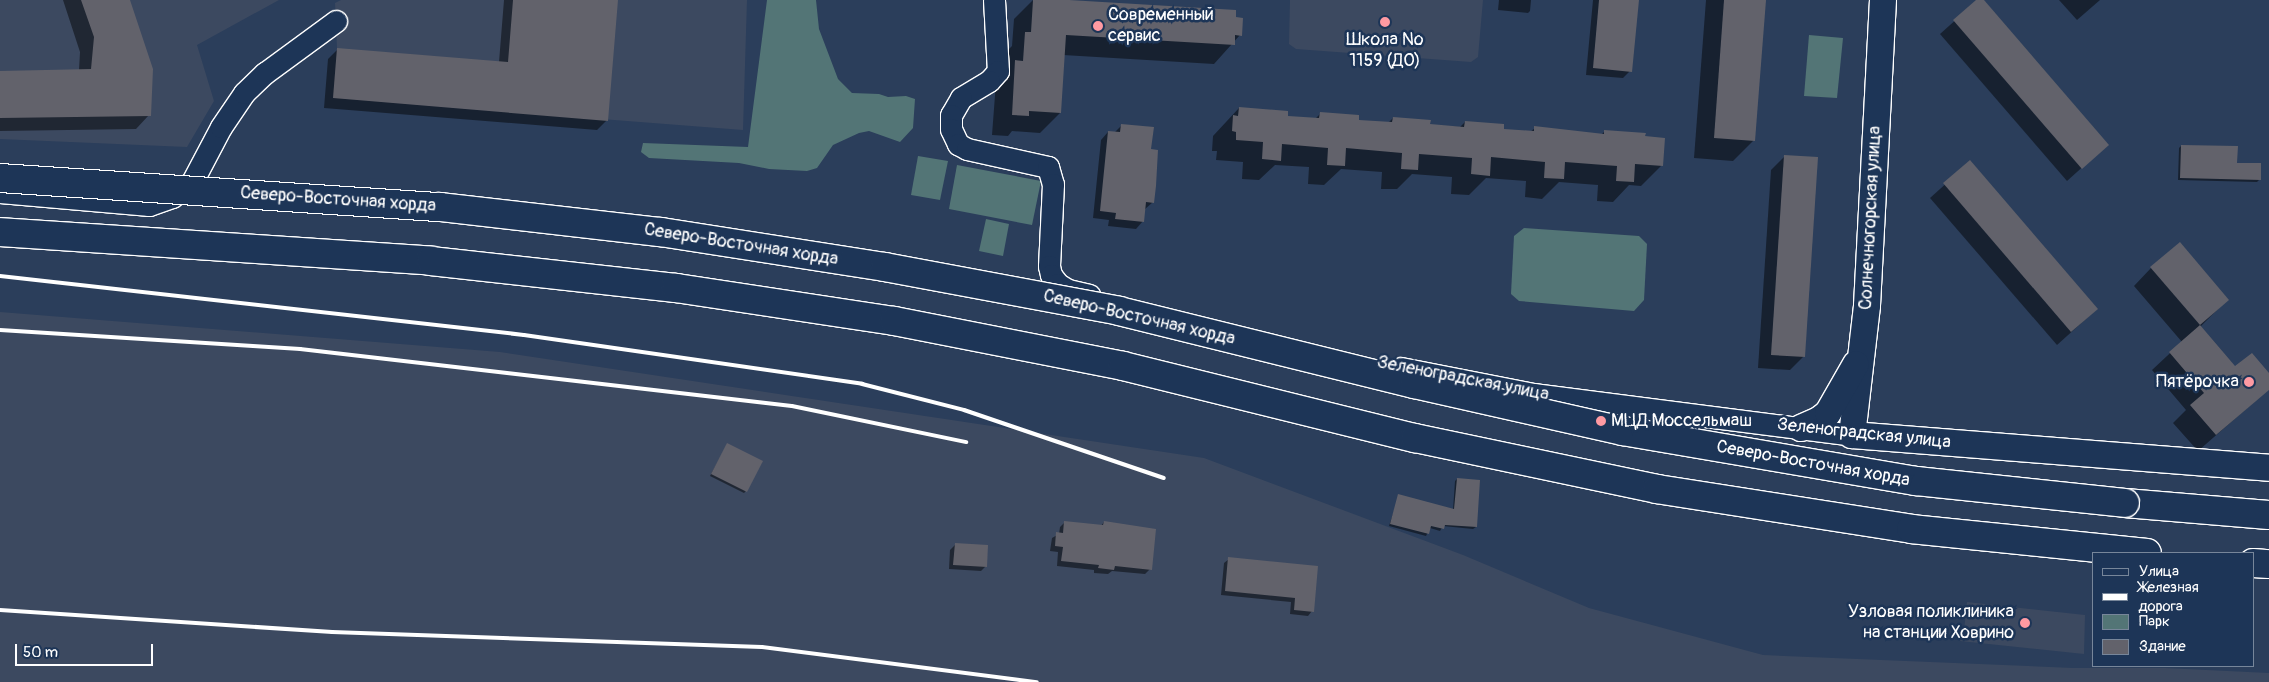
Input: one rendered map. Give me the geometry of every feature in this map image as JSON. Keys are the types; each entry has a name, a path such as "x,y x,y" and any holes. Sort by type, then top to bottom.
{"main road":[{"name":"Северо-Восточная хорда","path":"0,178 440,207 661,232 885,267 1120,311 1414,384 1623,431 1916,481 2125,503 2269,515"},
{"path":"0,232 430,261 676,288 894,322 1123,366 1415,438 1657,489 1911,529 2137,552"},
{"path":"2254,563 2269,564"}],"street":[{"name":"Зеленоградская улица","path":"994,0 998,71 989,81 962,98 951,116 951,129 958,144 967,149 1048,167 1054,184 1049,266 1054,280 1068,290 1380,364 1533,394 1852,435 2269,468"},
{"name":"Солнечногорская улица","path":"1852,435 1868,306 1883,0"},
{"path":"0,192 149,205 172,196 192,182 221,127 244,93 265,73 336,21"},
{"path":"1801,428 1819,420 1828,413 1862,353"}],"shaded area":[{"path":"0,0 279,0 197,45 214,101 187,147 0,139"},
{"path":"341,0 747,0 743,130 333,98 337,48 335,3"},
{"name":"Школа № 1159 (ДО)","path":"1290,0 1483,0 1478,57 1471,62 1296,49 1289,44"},
{"path":"0,312 500,352 1204,458 1463,555 1589,608 1763,655 2073,668 2165,668 2269,673 2269,682 0,682"},
{"name":"Узловая поликлиника на станции Ховрино","path":"1967,602 2085,615 2084,654 1960,641 1961,631 1964,631"}],"green space":[{"path":"767,0 816,0 819,29 838,79 852,93 879,94 888,97 906,96 915,99 913,128 900,142 869,131 859,133 833,145 817,168 807,171 769,169 739,163 649,158 641,152 643,143 748,147"},
{"path":"1809,35 1843,38 1837,98 1804,96"},
{"path":"918,156 948,161 940,200 911,195"},
{"path":"957,165 1041,181 1032,225 949,209"},
{"path":"986,219 1009,224 1003,256 979,251"},
{"path":"1524,228 1639,236 1647,244 1644,300 1634,311 1519,301 1511,294 1514,236"}],"building":[{"path":"81,0 130,0 153,69 151,116 0,118 0,71 91,69 94,37"},
{"path":"513,0 618,0 608,121 333,98 337,48 508,62"},
{"path":"1033,0 1069,0 1236,10 1236,17 1243,18 1242,36 1235,35 1235,45 1066,35 1061,113 1029,111 1029,116 1012,115 1015,60 1023,61 1025,32 1031,32"},
{"path":"1599,0 1639,0 1632,72 1593,68"},
{"path":"1724,0 1766,0 1755,141 1714,138"},
{"path":"1976,0 1984,0 2109,145 2082,169 1953,20"},
{"path":"1239,107 1288,111 1288,116 1319,118 1320,112 1359,115 1359,120 1392,122 1393,117 1431,120 1430,124 1464,127 1465,121 1504,124 1504,129 1534,131 1534,126 1604,134 1604,130 1646,133 1645,136 1665,138 1663,166 1635,164 1634,182 1616,181 1617,166 1565,162 1564,179 1544,178 1545,162 1491,157 1490,176 1471,174 1472,158 1419,154 1418,170 1401,169 1402,153 1346,148 1345,166 1327,165 1328,148 1282,144 1281,161 1262,159 1263,142 1236,140 1236,132 1232,131 1233,115 1238,116"},
{"path":"1121,124 1154,127 1151,149 1158,150 1156,186 1154,203 1146,202 1144,222 1115,219 1116,213 1100,211 1108,131 1120,132"},
{"path":"2181,145 2238,146 2237,163 2261,163 2261,180 2180,178"},
{"path":"1784,155 1818,157 1805,357 1771,355"},
{"path":"1970,160 2098,309 2071,332 1943,183"},
{"path":"2180,242 2229,300 2200,325 2150,267"},
{"path":"2200,325 2235,366 2252,353 2269,373 2269,390 2216,435 2190,405 2204,393 2169,352"},
{"path":"727,443 763,461 747,492 711,474"},
{"path":"1457,478 1480,480 1477,527 1445,525 1444,529 1431,526 1429,534 1390,524 1398,494 1454,509"},
{"path":"1064,521 1103,525 1104,521 1156,529 1152,570 1115,566 1114,570 1098,568 1099,565 1061,561 1063,547 1055,546 1056,532 1063,533"},
{"path":"955,543 988,545 987,567 953,565"},
{"path":"1228,557 1318,566 1314,612 1294,610 1295,598 1225,591"}],"railway":[{"path":"0,276 524,335 862,384 964,410 1164,478"},
{"path":"0,330 300,349 792,406 966,442"},
{"path":"0,610 332,632 762,647 1037,682"}],"place":[{"name":"Школа № 1159 (ДО)","path":"1385,22"},
{"name":"Современный сервис","path":"1098,26"},
{"name":"Пятёрочка","path":"2249,382"},
{"name":"МЦД Моссельмаш","path":"1601,421"},
{"name":"Узловая поликлиника на станции Ховрино","path":"2025,623"}]}
